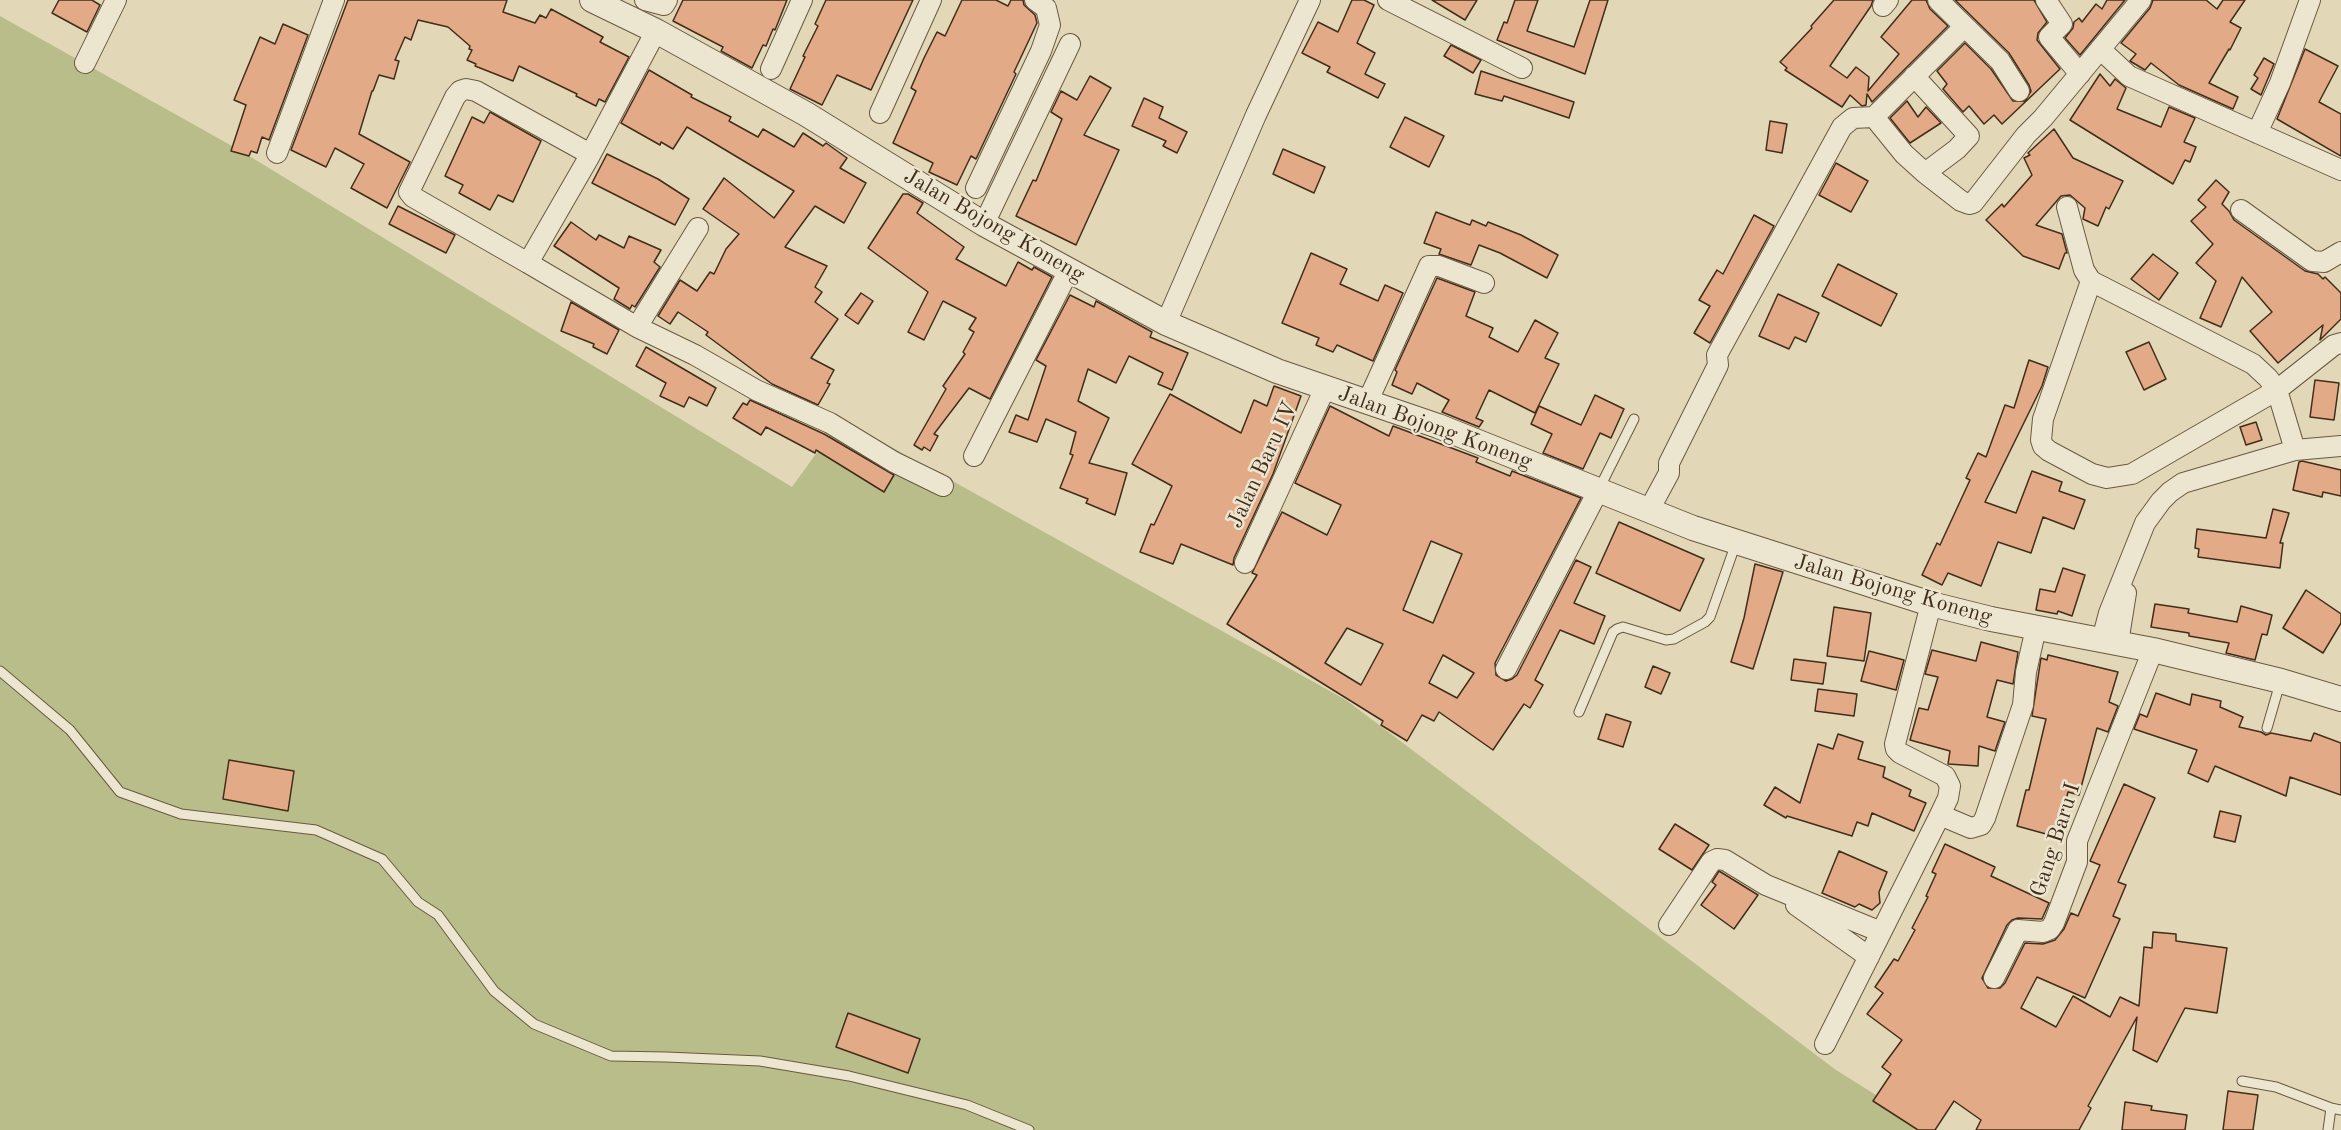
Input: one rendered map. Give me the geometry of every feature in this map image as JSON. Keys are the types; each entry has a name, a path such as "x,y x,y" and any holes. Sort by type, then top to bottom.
{"street":[{"path":"85,63 116,0"},
{"path":"277,153 334,0"},
{"name":"Jalan Bojong Koneng","path":"592,0 656,31 806,114 984,225 1166,323 1266,367 1438,426 1693,528 1931,604 2042,629 2153,650 2281,681 2341,699"},
{"path":"645,0 664,5 667,0"},
{"path":"771,69 802,0"},
{"path":"880,113 931,0"},
{"path":"976,188 1041,51 1050,25 1046,8 1035,0"},
{"path":"1166,323 1256,115 1310,0"},
{"path":"1388,0 1522,68"},
{"path":"1938,0 2000,61 2019,91"},
{"path":"2046,0 2062,24 2049,37 2080,74"},
{"path":"1874,117 1904,154 1925,173 1961,201 1972,203 2026,135 2043,118 2141,0"},
{"path":"2257,133 2280,83 2310,0"},
{"path":"1649,510 1669,473 1668,463 1718,365 1717,355 1842,127 1853,118 1874,117 1964,27"},
{"path":"528,263 656,31"},
{"path":"984,225 1070,44"},
{"path":"2100,50 2129,76 2341,170"},
{"path":"1914,76 1969,136 1957,149 1925,173"},
{"path":"590,154 476,91 466,89 460,91 455,97 410,192 412,197 637,327 695,355 756,390 830,423 894,462 943,486"},
{"path":"2067,207 2084,270 2091,281 2253,364 2277,390 2295,450"},
{"path":"2241,210 2312,261 2324,262 2341,252"},
{"path":"637,327 698,228"},
{"path":"1367,403 1428,266 1439,266 1485,283"},
{"path":"974,456 1069,270"},
{"path":"2091,281 2043,419 2041,440 2043,446 2049,451 2092,474 2107,478 2132,474 2277,390 2334,345 2341,343"},
{"name":"Jalan Baru IV","path":"1245,562 1325,388"},
{"path":"2110,642 2109,613 2145,524 2170,492 2183,483 2295,450 2341,446"},
{"path":"1506,669 1599,489"},
{"path":"2110,642 2130,563"},
{"path":"1825,1044 1948,798 1950,786 1945,776 1900,753 1895,744 1931,604"},
{"path":"1940,816 1971,828 1981,825 2023,705 2038,674 2042,629"},
{"name":"Gang Baru I","path":"1994,978 2018,930 2043,932 2050,929 2054,923 2077,862 2077,841 2153,650"},
{"path":"1669,925 1711,862 1717,859 1725,860 1766,885 1869,957"},
{"path":"1766,885 1881,932"}],"lane":[{"path":"1599,489 1634,419"},
{"path":"1579,712 1617,628 1623,627 1666,640 1674,639 1710,617 1736,543"},
{"path":"0,671 70,730 120,792 181,814 316,830 382,859 418,902 438,915 494,991 534,1024 612,1056 666,1056 760,1061 849,1076 967,1105 1029,1130"},
{"path":"2267,728 2281,681"},
{"path":"2242,1082 2276,1087 2336,1109 2328,1130"}],"green space":[{"path":"0,16 241,151 792,487 841,419 1346,700 1836,1070 1932,1130 0,1130"}],"building":[{"path":"59,0 92,0 100,5 87,32 52,13"},
{"path":"348,0 507,0 503,12 535,23 540,15 546,18 551,9 603,37 600,42 629,57 605,102 599,99 596,106 576,96 577,94 519,66 513,81 475,66 476,64 467,60 472,50 469,49 470,46 448,27 418,20 411,40 405,37 395,60 399,61 394,79 379,75 359,134 410,162 387,208 351,188 364,164 335,148 326,167 291,150"},
{"path":"683,0 787,0 775,30 773,29 766,46 763,45 752,68 721,51 723,47 673,21"},
{"path":"826,0 913,0 871,90 837,75 822,105 790,89 818,26 815,24"},
{"path":"962,0 996,0 1008,6 1011,0 1023,0 1024,5 1035,15 1037,23 976,159 971,156 957,185 929,172 933,163 893,143 916,91 911,88 924,58 937,32 945,36"},
{"path":"1352,0 1364,0 1374,5 1357,43 1375,53 1365,74 1385,84 1378,98 1327,72 1330,67 1302,53 1318,22 1338,32"},
{"path":"1432,0 1477,0 1465,20"},
{"path":"1515,0 1538,0 1527,31 1574,47 1590,0 1608,0 1585,74 1497,40 1504,22 1507,23"},
{"path":"1834,0 1873,0 1830,66 1847,78 1856,67 1869,77 1868,91 1899,54 1881,37 1912,0 1926,0 1930,9 1948,26 1872,102 1867,94 1866,105 1862,106 1850,95 1842,107 1785,70 1787,68 1780,62 1812,28 1811,26"},
{"path":"1955,0 2034,0 2047,22 2038,33 2037,40 2060,69 2002,124 1994,115 1984,124 1969,106 1963,112 1943,89 1947,84 1937,71 1965,43 1991,69 2013,101 2025,101 2031,91 2009,53"},
{"path":"2107,0 2125,0 2080,55 2065,38 2073,28 2074,22 2079,18 2082,22 2096,4 2102,9"},
{"path":"2153,0 2206,0 2217,9 2223,0 2245,0 2230,22 2241,28 2209,83 2238,97 2233,109 2179,85 2151,63 2145,70 2130,61 2136,54 2121,43 2150,8"},
{"path":"283,24 308,35 269,140 262,137 257,153 251,151 249,156 231,151 246,105 234,100 260,37 275,44"},
{"path":"1451,45 1481,60 1473,73 1444,56"},
{"path":"2305,49 2338,66 2319,102 2341,114 2341,156 2277,119"},
{"path":"2264,58 2274,64 2261,95 2251,89 2258,78 2254,75"},
{"path":"649,70 692,95 691,97 731,117 729,121 758,137 763,129 794,147 803,133 823,146 826,143 847,158 840,168 866,183 844,223 815,206 785,247 827,266 815,287 822,292 815,302 838,319 811,358 834,370 827,383 830,384 818,405 772,384 706,335 708,332 678,312 670,324 658,316 680,280 697,291 710,272 714,274 726,249 739,234 703,209 724,178 774,218 794,191 687,127 673,149 661,142 660,145 621,123"},
{"path":"1481,71 1574,102 1569,118 1504,96 1502,101 1475,94"},
{"path":"2100,74 2110,86 2115,79 2126,88 2117,109 2161,127 2169,107 2195,118 2184,142 2196,147 2190,162 2185,160 2173,184 2070,120"},
{"path":"1090,76 1111,88 1084,135 1119,150 1076,245 1016,216 1033,180 1036,181 1062,119 1051,112 1061,91 1077,100"},
{"path":"1144,98 1163,107 1159,118 1187,132 1177,153 1163,146 1166,141 1132,126"},
{"path":"1907,101 1918,117 1926,107 1941,123 1910,143 1890,118"},
{"path":"490,112 541,141 513,202 498,195 490,210 459,193 463,185 445,176 472,117 484,123"},
{"path":"1405,117 1444,136 1429,167 1390,147"},
{"path":"1770,121 1787,124 1782,153 1766,150"},
{"path":"2054,129 2073,158 2123,181 2109,209 2106,207 2098,226 2083,219 2085,208 2070,195 2061,196 2036,225 2062,234 2067,253 2059,269 2023,256 1986,220 2002,204 2004,207 2032,175 2024,158 2030,155 2028,153"},
{"path":"1283,149 1325,167 1314,193 1273,174"},
{"path":"607,154 658,179 689,199 675,225 592,183"},
{"path":"1836,163 1868,181 1851,212 1819,195"},
{"path":"2216,180 2229,192 2222,204 2234,220 2305,271 2318,274 2323,279 2325,277 2341,293 2341,319 2320,340 2323,325 2278,363 2250,331 2272,312 2242,277 2221,327 2200,318 2216,281 2196,263 2213,244 2191,221 2206,207 2198,200"},
{"path":"903,194 908,194 923,203 917,213 964,247 956,259 1006,286 1018,262 1032,270 1034,267 1052,277 990,399 969,388 934,434 938,436 930,451 924,447 922,450 914,445 946,389 943,386 965,354 963,352 974,332 969,329 976,318 943,301 924,340 908,332 928,292 868,248"},
{"path":"398,206 455,235 446,253 389,224"},
{"path":"1436,212 1470,225 1472,220 1486,226 1488,222 1521,235 1558,255 1547,278 1500,253 1479,245 1471,265 1439,254 1441,249 1424,243"},
{"path":"1754,215 1774,226 1710,343 1694,333 1710,306 1699,300 1717,270 1723,274"},
{"path":"571,222 596,240 599,235 624,248 629,236 661,250 654,262 660,267 635,307 632,305 630,309 614,299 619,288 554,246"},
{"path":"1311,253 1347,269 1340,284 1378,301 1385,285 1403,293 1373,361 1337,345 1333,352 1316,345 1319,338 1282,323"},
{"path":"2153,254 2178,273 2159,300 2131,279"},
{"path":"1838,264 1897,294 1881,326 1822,296"},
{"path":"1437,278 1475,292 1466,316 1493,328 1489,337 1518,352 1535,320 1558,333 1545,358 1559,364 1535,413 1489,390 1476,418 1483,421 1479,427 1442,412 1449,400 1417,383 1412,394 1392,385 1397,372 1395,370"},
{"path":"861,293 873,301 858,324 845,315"},
{"path":"1778,294 1819,313 1806,342 1795,337 1789,349 1759,336"},
{"path":"1070,295 1094,307 1096,301 1152,332 1150,337 1188,353 1172,390 1158,384 1163,373 1129,356 1116,383 1088,369 1078,401 1109,418 1089,463 1127,473 1115,515 1086,503 1088,499 1060,488 1073,455 1070,454 1076,432 1046,419 1037,442 1009,432 1016,415 1028,420 1046,366 1036,360"},
{"path":"571,302 619,330 607,354 593,347 594,344 561,331"},
{"path":"2149,342 2166,379 2144,390 2126,352"},
{"path":"646,347 716,388 707,406 689,397 684,407 660,396 666,383 636,366"},
{"path":"2029,360 2048,367 2042,386 1985,502 2016,513 2032,471 2062,482 2059,491 2085,500 2074,529 2043,517 2031,553 1998,542 1981,586 1948,573 1942,585 1922,575 1937,543 1940,545 1970,480 1966,478 1978,453 1986,457 2005,405 2014,408"},
{"path":"2315,380 2339,383 2334,420 2310,417"},
{"path":"1274,386 1301,396 1273,474 1234,558 1233,565 1181,544 1173,564 1140,552 1151,524 1154,525 1172,486 1132,464 1170,394 1241,433 1254,400 1267,406"},
{"path":"1595,395 1624,409 1611,438 1600,433 1583,469 1543,453 1552,434 1531,424 1539,406 1581,425"},
{"path":"750,400 824,434 894,475 884,492 816,450 815,453 766,427 761,435 733,418 743,403 747,405"},
{"path":"1330,406 1389,436 1393,426 1478,458 1476,462 1510,476 1512,471 1581,498 1495,663 1496,675 1506,681 1517,675 1576,560 1591,567 1574,603 1605,616 1594,644 1560,630 1535,680 1543,685 1530,708 1524,704 1493,750 1439,712 1434,721 1422,715 1407,741 1381,725 1383,721 1227,624 1257,575 1252,573 1282,512 1327,535 1341,505 1295,483","holes":["1431,541 1462,554 1433,623 1403,610","1347,628 1383,644 1361,685 1325,663","1443,655 1474,673 1457,698 1429,683"]},
{"path":"2256,422 2262,440 2246,445 2240,427"},
{"path":"2299,462 2341,470 2341,496 2323,492 2322,497 2293,490"},
{"path":"2273,509 2289,513 2280,543 2283,543 2280,568 2198,557 2199,549 2195,548 2197,529 2266,538"},
{"path":"1619,522 1704,559 1680,611 1596,573"},
{"path":"1755,564 1783,572 1753,669 1731,662 1744,618"},
{"path":"2063,568 2085,575 2072,616 2058,611 2057,614 2036,610 2040,589 2055,592"},
{"path":"2306,590 2341,614 2341,623 2323,653 2283,628"},
{"path":"2155,604 2189,609 2188,613 2237,622 2241,606 2272,615 2267,635 2262,634 2255,660 2226,653 2229,643 2151,627"},
{"path":"1834,607 1871,613 1864,661 1827,656"},
{"path":"1981,642 2018,652 2013,684 1997,680 1987,717 2005,722 1995,751 1979,746 1978,766 1948,764 1950,751 1910,740 1919,708 1928,710 1938,677 1925,674 1932,650 1976,661"},
{"path":"1869,651 1904,660 1896,690 1861,681"},
{"path":"2048,655 2118,672 2109,702 2118,706 2108,732 2097,728 2079,795 2068,792 2057,837 2017,826 2026,790 2029,790 2046,719 2032,716 2041,658 2047,660"},
{"path":"1794,659 1826,663 1823,684 1791,680"},
{"path":"1653,666 1670,673 1661,694 1645,687"},
{"path":"1818,689 1857,694 1854,716 1815,711"},
{"path":"2156,693 2190,705 2192,694 2221,701 2220,707 2243,717 2239,727 2266,735 2271,733 2311,741 2314,733 2341,743 2341,795 2290,777 2286,796 2215,766 2208,782 2188,773 2197,750 2134,729 2140,714 2147,717"},
{"path":"1606,714 1631,722 1623,747 1598,739"},
{"path":"1838,734 1863,742 1858,759 1885,767 1883,777 1911,790 1909,796 1926,803 1914,831 1872,813 1868,826 1857,822 1852,836 1787,816 1786,818 1764,805 1775,787 1800,803 1818,744 1833,749"},
{"path":"229,760 294,771 288,811 223,799"},
{"path":"2124,784 2155,798 2118,882 2126,885 2113,916 2120,919 2085,998 2037,977 2021,1008 2056,1027 2073,996 2110,1017 2120,997 2139,1006 2144,947 2152,948 2153,932 2176,934 2176,941 2227,948 2217,1013 2185,1008 2157,1062 2133,1050 2137,1017 2088,1106 2091,1108 2079,1130 1976,1130 1981,1120 1954,1101 1935,1130 1918,1130 1873,1101 1891,1074 1882,1067 1902,1040 1867,1014 1883,993 1875,987 1894,959 1898,961 1915,930 1912,928 1928,897 1926,896 1936,874 1932,872 1945,844 1995,867 1991,876 2049,903 2042,919 2018,918 2007,925 1982,978 1988,988 2000,988 2005,983 2025,943 2043,944 2055,940 2064,929 2071,913 2078,916 2100,865 2090,861"},
{"path":"2220,811 2241,816 2235,842 2214,837"},
{"path":"1675,824 1709,845 1692,870 1659,849"},
{"path":"1839,851 1887,872 1879,892 1880,903 1872,910 1859,904 1855,907 1822,893"},
{"path":"1719,871 1758,895 1734,929 1701,905 1716,885 1712,882"},
{"path":"848,1013 920,1039 908,1073 836,1047"},
{"path":"2228,1091 2258,1095 2253,1130 2223,1130"},
{"path":"2125,1102 2152,1106 2151,1110 2187,1115 2185,1130 2122,1130"}]}
